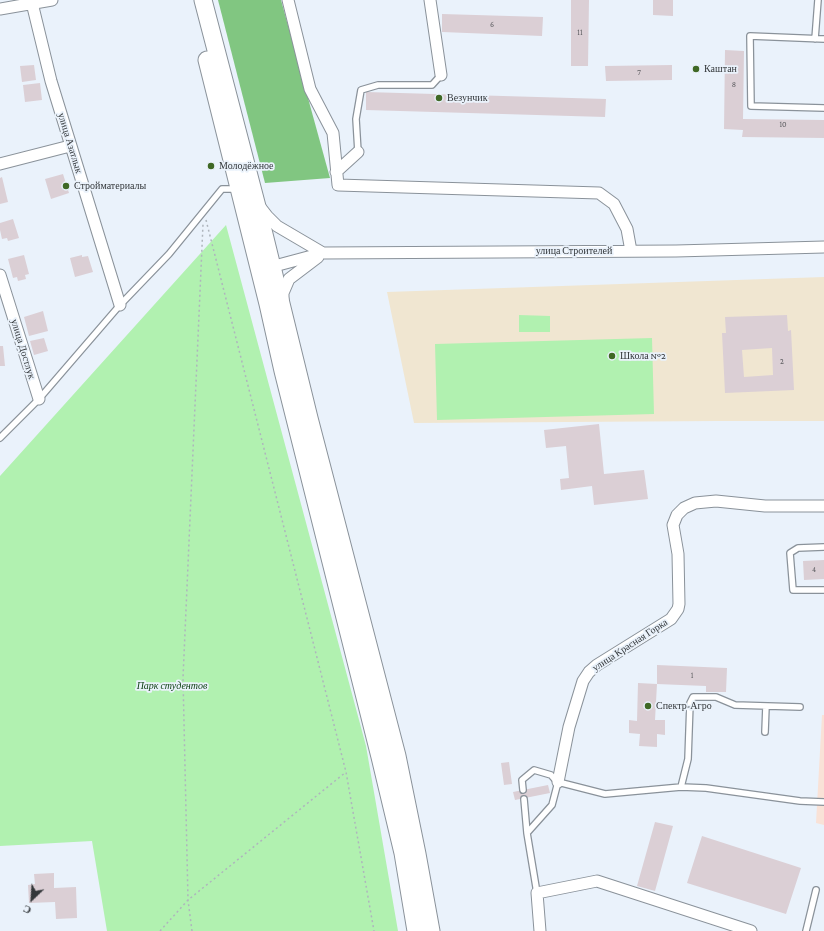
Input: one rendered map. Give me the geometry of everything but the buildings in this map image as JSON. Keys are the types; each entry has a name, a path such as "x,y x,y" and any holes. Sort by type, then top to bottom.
{"main road":[{"path":"192,0 240,188 266,268 283,313 310,426 396,756 416,846 429,930"},
{"path":"204,0 255,199 283,371 403,853 429,930"}],"street":[{"path":"0,9 52,0"},
{"path":"288,0 310,89 333,133 338,185 599,192 614,204 627,229 631,250"},
{"path":"430,0 441,75"},
{"name":"улица Азатлык","path":"32,3 51,81 120,305"},
{"path":"0,164 70,146"},
{"path":"336,172 358,152"},
{"path":"255,199 267,216 277,226 323,253 289,279 283,293 283,313"},
{"name":"улица Строителей","path":"266,268 323,253 824,247"},
{"name":"улица Достлук","path":"0,275 39,399"},
{"name":"улица Красная Горка","path":"558,782 569,727 583,681 589,672 597,665 671,619 678,609 678,554 673,525 677,515 684,508 695,503 716,501 765,506 824,506"},
{"path":"540,931 537,893 597,881 751,931"}],"lane":[{"path":"815,38 818,0"},
{"path":"824,39 750,36 751,106 824,108"},
{"path":"358,152 356,119 361,90 378,86 432,85 441,75"},
{"path":"0,438 39,399 120,305 170,254 222,189 240,188"},
{"path":"824,548 798,548 790,553 793,590 824,590"},
{"path":"681,787 688,759 690,703 693,697 716,697 735,705 800,707"},
{"path":"765,732 766,706"},
{"path":"523,790 522,780 534,770 551,774 558,782 605,794 681,787 706,788 800,801 824,802"},
{"path":"527,833 552,804 558,782"},
{"path":"524,799 527,833 537,893"},
{"path":"806,931 816,890"}],"path":[{"path":"204,211 346,772 374,931"},
{"path":"192,931 188,900 183,678 204,211"},
{"path":"160,931 188,900 346,772"}],"shaded area":[{"name":"Школа №2","path":"824,277 824,421 414,423 387,292"},
{"path":"822,715 824,715 824,825 816,823"}],"green space":[{"path":"218,0 281,0 330,178 265,183"},
{"name":"Парк студентов","path":"226,225 366,746 398,931 107,931 92,841 0,846 0,476"},
{"path":"519,315 550,316 550,332 519,332"},
{"path":"652,338 654,414 437,420 435,344"}],"place":[{"name":"Каштан","path":"696,69"},
{"name":"Везунчик","path":"439,98"},
{"name":"Молодёжное","path":"211,166"},
{"name":"Стройматериалы","path":"66,186"},
{"name":"Школа №2","path":"612,356"},
{"name":"Спектр-Агро","path":"648,706"}]}
